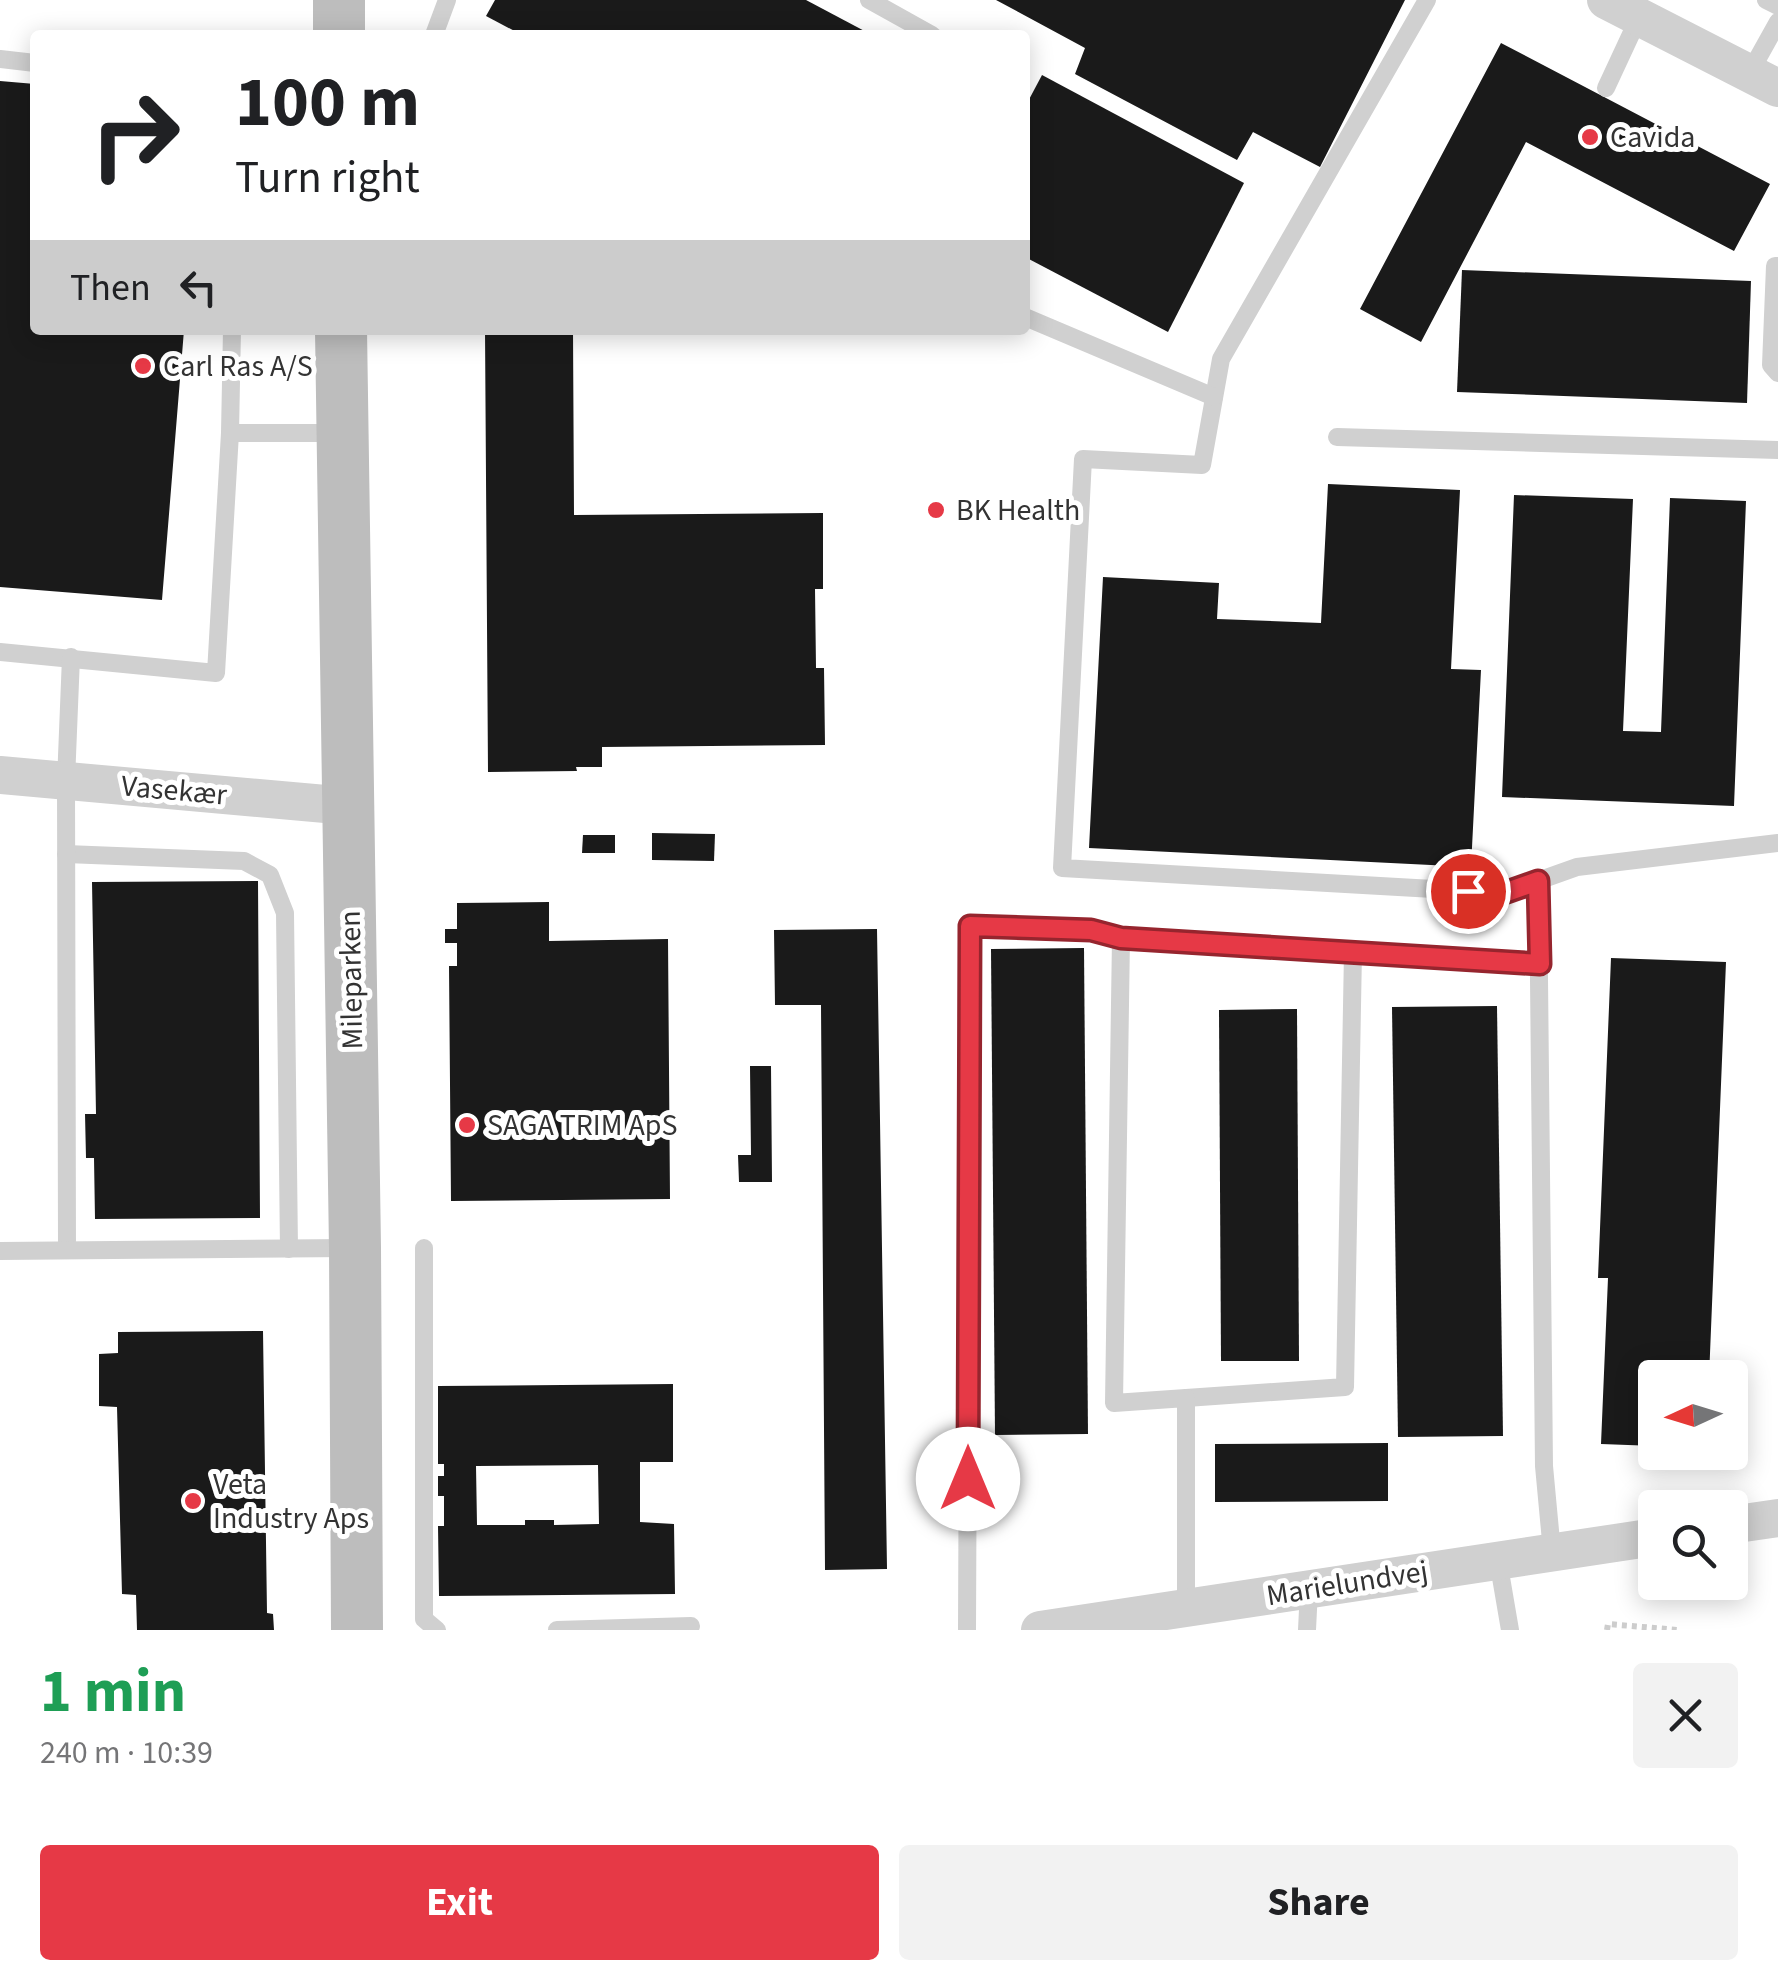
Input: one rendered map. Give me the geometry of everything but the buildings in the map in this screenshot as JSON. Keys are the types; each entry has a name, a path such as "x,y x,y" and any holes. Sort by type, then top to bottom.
{"street":[{"path":"339,0 339,30"},
{"path":"1622,8 1763,81"},
{"name":"Mileparken","path":"341,335 355,1248 356,1630"},
{"name":"Vasekær","path":"0,775 348,806"},
{"path":"1748,1522 1778,1518"},
{"name":"Marielundvej","path":"1040,1630 1176,1616 1310,1589 1638,1539"}],"lane":[{"path":"436,30 447,0"},
{"path":"869,0 923,30"},
{"path":"1426,0 1221,359 1202,465 1083,458 1062,868 1504,893 1577,868 1778,843"},
{"path":"1766,0 1778,6"},
{"path":"1606,88 1622,8"},
{"path":"1763,81 1778,22"},
{"path":"0,59 30,62"},
{"path":"1778,266 1771,365 1778,374"},
{"path":"1030,319 1214,397"},
{"path":"0,652 216,674 232,335"},
{"path":"230,433 341,433"},
{"path":"1337,437 1778,450"},
{"path":"66,1250 66,781 71,657"},
{"path":"66,854 244,860 270,875 285,913 289,1248"},
{"path":"1538,881 1544,1466 1552,1552"},
{"path":"967,1630 970,926 1091,930 1121,938 1540,964"},
{"path":"1121,938 1114,1403 1345,1386 1353,952"},
{"path":"0,1251 355,1248"},
{"path":"424,1248 424,1619 437,1630"},
{"path":"1176,1616 1186,1398"},
{"path":"1498,1560 1510,1630"},
{"path":"1307,1630 1310,1589"},
{"path":"557,1630 691,1626"}],"path":[{"path":"1607,1630 1608,1624 1678,1630"}],"place":[{"name":"Cavida","path":"1590,137"},
{"name":"Carl Ras A/S","path":"143,366"},
{"name":"BK Health","path":"936,510"},
{"name":"SAGA TRIM ApS","path":"467,1125"},
{"name":"Veta Industry Aps","path":"193,1501"}],"route":[{"path":"968,1479 970,926 1091,930 1121,938 1540,964 1538,881 1504,893 1468,891"}]}
